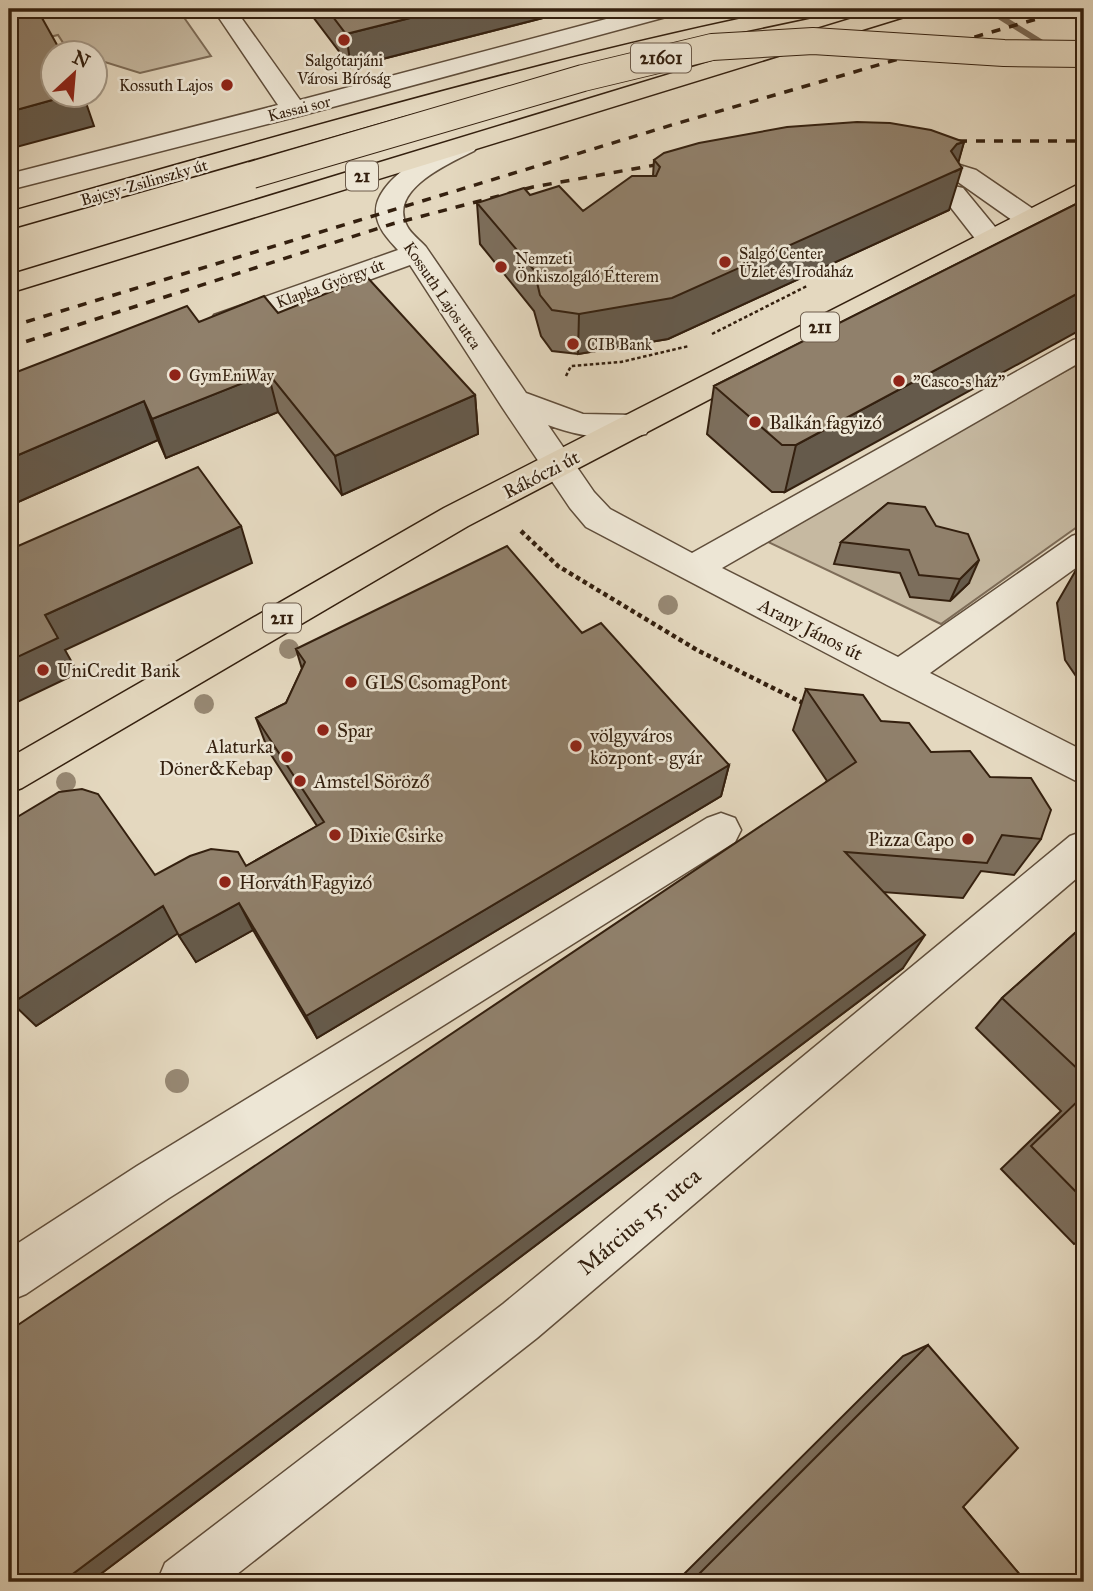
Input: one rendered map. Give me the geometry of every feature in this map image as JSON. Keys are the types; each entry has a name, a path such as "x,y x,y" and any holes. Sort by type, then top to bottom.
{"main road":[{"name":"Bajcsy-Zsilinszky út","path":"15,232 280,142 659,44 818,9"},
{"name":"21","path":"9,284 906,9"},
{"name":"21601","path":"15,232 252,175 583,78 712,47 813,41 1004,54 1084,54"},
{"name":"Rákóczi út","path":"9,776 456,517 1084,192"}],"street":[{"path":"224,9 294,110 345,124"},
{"name":"Kassai sor","path":"9,182 294,110 668,9"},
{"path":"659,44 702,54 716,69"},
{"path":"280,142 294,110"},
{"name":"Kossuth Lajos utca","path":"465,146 427,164 406,182 391,201 389,211 392,224 416,253 558,465"},
{"path":"886,155 935,164 967,176 1029,219"},
{"path":"954,194 990,239"},
{"name":"Klapka György út","path":"199,331 416,253"},
{"path":"693,569 1084,347"},
{"path":"513,400 590,427 635,426"},
{"name":"Arany János út","path":"558,465 598,518 1084,769"},
{"path":"900,675 1084,545"},
{"path":"9,1277 153,1182 721,830"},
{"name":"Március 15. utca","path":"184,1582 520,1321 1084,848"}],"path":[{"path":"709,336 814,283"},
{"path":"547,414 571,366 621,362 685,348 697,342"},
{"path":"524,534 558,566 697,650 814,708"}],"shaded area":[{"path":"67,9 178,9 211,56 140,73 108,63 108,38 60,38 58,35 9,47 9,24"},
{"path":"1084,361 1084,522 941,624 768,542 990,412"}],"building":[{"path":"9,9 37,9 53,38 38,38 38,104 9,112"},
{"path":"327,9 446,9 346,34"},
{"path":"857,122 890,123 931,130 964,142 957,144 951,151 962,168 672,298 579,314 552,310 540,295 534,270 477,203 524,188 530,195 559,186 583,211 632,176 656,176 660,167 654,160 664,153 699,143 787,127"},
{"path":"1084,200 1084,290 796,445 782,445 714,386"},
{"path":"367,277 475,395 335,456 268,373 152,419 144,401 9,459 9,375 187,306 199,322 264,296 278,313"},
{"path":"198,467 241,526 45,615 58,638 9,661 9,550"},
{"path":"888,503 925,507 936,526 968,534 979,560 960,579 919,575 909,550 841,542"},
{"path":"507,546 582,633 601,623 729,765 306,1016 239,903 179,936 163,906 12,1003 9,998 9,822 59,792 82,789 98,794 155,875 190,856 211,849 238,852 246,866 324,822 256,718 286,703 305,662 296,649"},
{"path":"1080,563 1084,563 1084,589"},
{"path":"806,689 863,695 881,721 909,723 931,752 970,751 990,777 1031,778 1051,810 1041,839 1002,835 987,863 845,852 925,935 62,1582 9,1582 9,1331 856,762"},
{"path":"1084,925 1084,1075 1002,998"},
{"path":"1084,1095 1084,1200 1031,1146"},
{"path":"928,1345 1018,1448 963,1507 1026,1582 691,1582"}],"waterway":[{"path":"987,9 1054,50"}],"railway":[{"path":"9,327 675,124 1071,9"},
{"path":"940,141 1084,141"},
{"path":"9,347 392,224 533,187 672,162"}],"place":[{"name":"Salgótarjáni Városi Bíróság","path":"344,40"},
{"name":"Kossuth Lajos","path":"227,85"},
{"name":"Salgó Center Üzlet és Irodaház","path":"725,262"},
{"name":"Nemzeti Önkiszolgáló Étterem","path":"501,267"},
{"name":"CIB Bank","path":"573,344"},
{"name":"GymEniWay","path":"175,375"},
{"name":"\"Casco-s ház\"","path":"899,381"},
{"name":"Balkán fagyizó","path":"755,422"},
{"name":"UniCredit Bank","path":"43,670"},
{"name":"GLS CsomagPont","path":"351,682"},
{"name":"Spar","path":"323,730"},
{"name":"völgyváros központ - gyár","path":"576,746"},
{"name":"Alaturka Döner&Kebap","path":"287,757"},
{"name":"Amstel Söröző","path":"300,781"},
{"name":"Dixie Csirke","path":"335,835"},
{"name":"Pizza Capo","path":"968,839"},
{"name":"Horváth Fagyizó","path":"225,882"}]}
